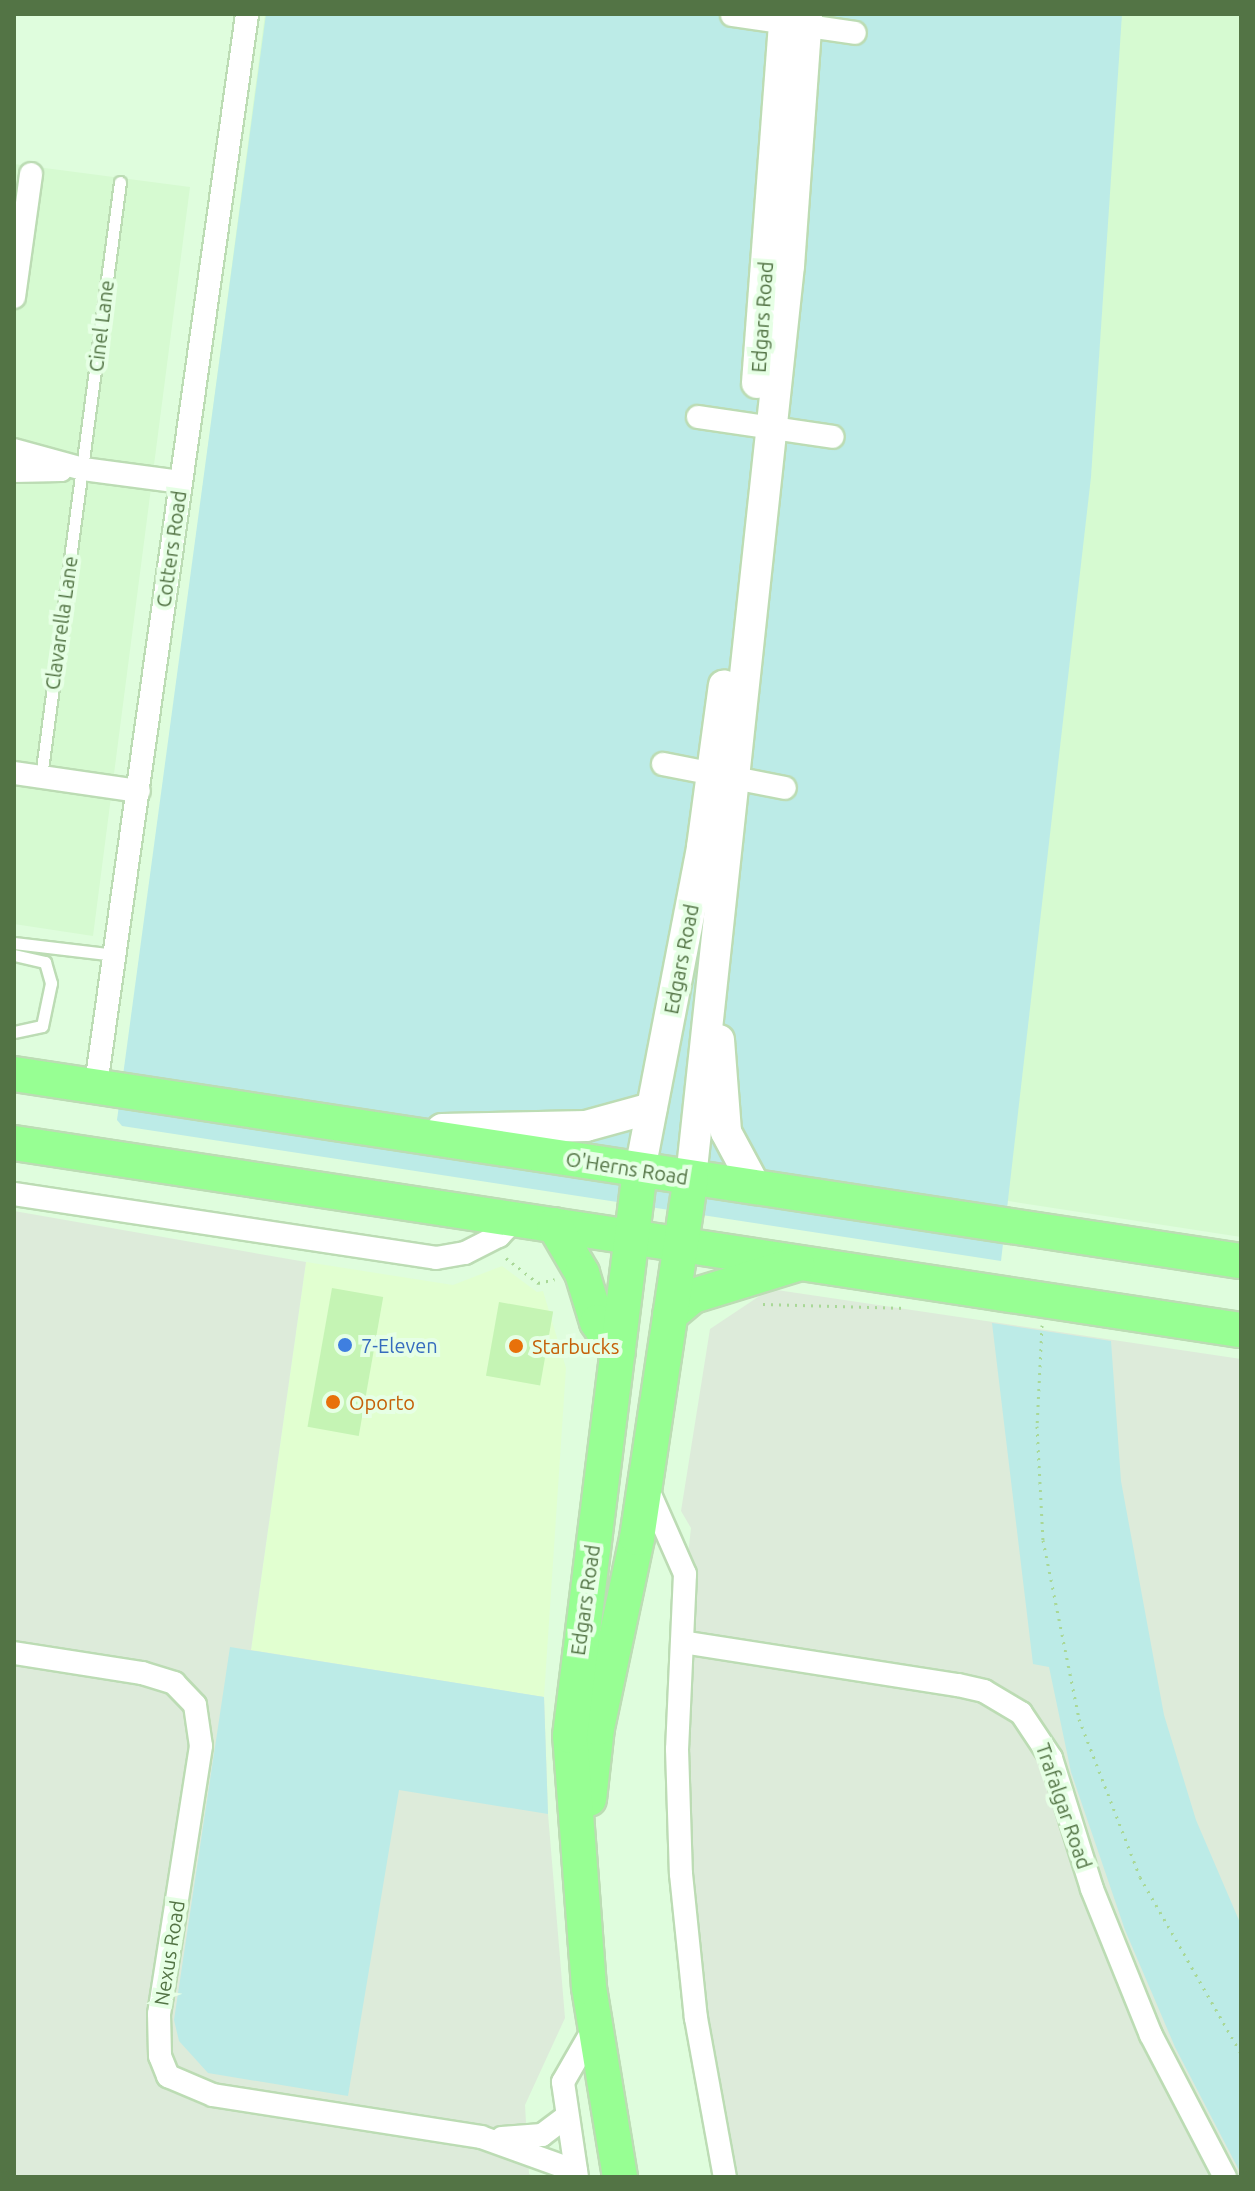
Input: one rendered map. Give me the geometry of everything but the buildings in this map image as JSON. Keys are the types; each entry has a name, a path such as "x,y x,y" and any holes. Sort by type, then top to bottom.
{"main road":[{"name":"Edgars Road","path":"581,1903 597,1728 645,1481 691,1178 712,978 723,776 763,426 796,19"},
{"name":"Edgars Road","path":"620,2177 594,2028 581,1903 571,1777 572,1697 640,1170 723,776"},
{"path":"712,978 726,1132 756,1188"},
{"name":"O'Herns Road","path":"14,1074 1241,1261"},
{"path":"384,1130 586,1126 652,1108"},
{"path":"14,1143 1241,1330"},
{"path":"554,1225 582,1273 597,1322 618,1353"},
{"path":"670,1315 693,1296 801,1263"}],"street":[{"name":"Cotters Road","path":"96,1085 247,14"},
{"path":"732,15 796,19 855,33"},
{"path":"14,297 31,174"},
{"path":"698,417 833,437"},
{"path":"14,455 83,469 180,482"},
{"path":"14,471 83,469"},
{"path":"663,764 785,788"},
{"path":"14,773 139,791"},
{"path":"14,1194 436,1258 465,1253 499,1236 515,1219"},
{"path":"645,1481 662,1530 683,1565 677,1749 685,1929 725,2177"},
{"name":"Trafalgar Road","path":"682,1642 958,1685 984,1691 1021,1713 1051,1758 1092,1889 1151,2035 1225,2177"},
{"name":"Nexus Road","path":"14,1653 142,1673 174,1683 195,1705 201,1746 159,2014 160,2056 168,2076 213,2095 481,2137 542,2135 566,2117"},
{"path":"577,2174 566,2117 566,2070 594,2028"},
{"name":"Nexus Road","path":"481,2137 577,2174"}],"lane":[{"name":"Cinel Lane","path":"83,469 120,182"},
{"name":"Clavarella Lane","path":"41,777 83,469"},
{"path":"14,943 115,955"},
{"path":"14,955 45,962 51,983 42,1026 14,1032"}],"path":[{"path":"496,1262 508,1257 538,1283 582,1273"},
{"path":"757,1305 918,1308"},
{"path":"1043,1317 1037,1426 1043,1540 1079,1719 1140,1877 1241,2053"}],"shaded area":[{"path":"265,14 1241,14 1241,1237 374,1103 190,583"},
{"path":"266,14 1122,14 1091,477 1001,1261 122,1126 117,1120"},
{"path":"14,164 190,187 93,936 14,924"},
{"path":"14,1211 306,1262 251,1650 544,1697 548,1814 565,2018 525,2105 529,2174 535,2177 14,2177"},
{"path":"306,1262 453,1285 502,1266 537,1292 543,1291 566,1368 544,1697 251,1650"},
{"path":"770,1289 1241,1359 1241,2177 716,2177 677,1943 667,1746 691,1528 681,1511 710,1329"},
{"path":"992,1323 1111,1341 1121,1481 1164,1715 1196,1820 1241,1925 1241,2174 1175,2047 1125,1930 1071,1772 1049,1667 1033,1664"},
{"path":"230,1647 544,1697 548,1814 399,1790 348,2096 208,2073 179,2041 174,2020"}],"place":[{"name":"7-Eleven","path":"345,1345"},
{"name":"Starbucks","path":"516,1346"},
{"name":"Oporto","path":"333,1402"}]}
